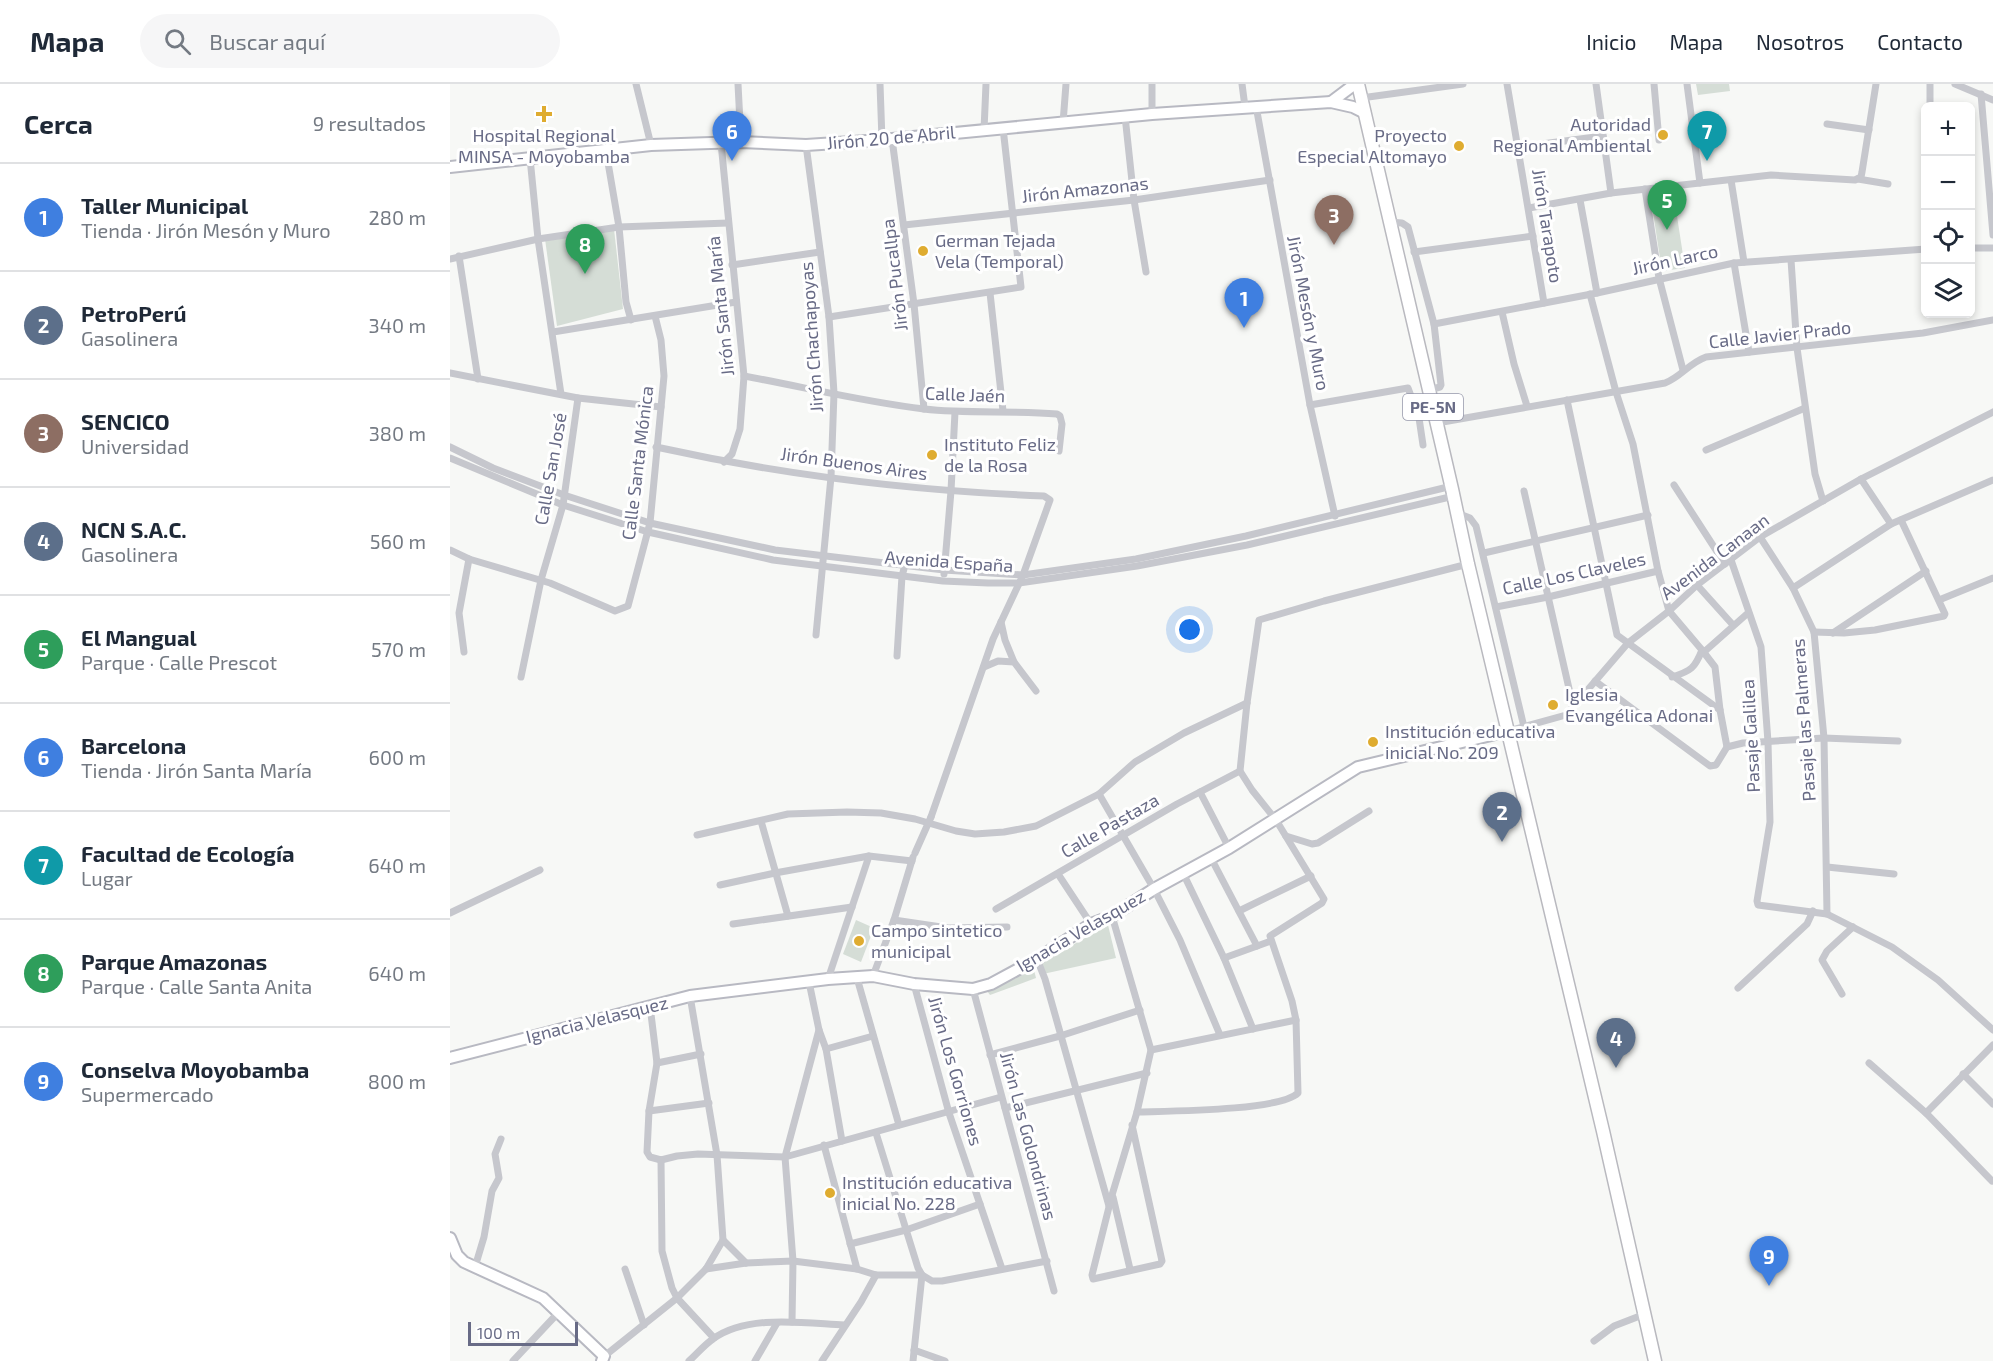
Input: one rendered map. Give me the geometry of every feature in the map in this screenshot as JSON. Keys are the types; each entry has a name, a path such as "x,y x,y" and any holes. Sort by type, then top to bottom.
{"highway":[{"name":"PE-5N","path":"1357,84 1655,1361"}],"main road":[{"path":"1331,102 1357,84"},
{"name":"Jirón 20 de Abril","path":"450,167 651,145 741,142 806,145 1003,129 1125,116 1331,102"},
{"path":"1331,102 1353,107 1365,113"},
{"name":"Ignacia Velasquez","path":"450,1058 690,996 809,981 873,976 914,984 973,989 991,984 1037,959 1091,924 1112,916 1154,889 1229,848 1359,767 1508,731"},
{"path":"450,1238 457,1255 464,1262 543,1298 604,1360"}],"street":[{"path":"636,84 651,145"},
{"path":"738,84 741,142"},
{"name":"Jirón Pucallpa","path":"880,84 887,139 904,225 924,409"},
{"path":"984,130 986,84"},
{"path":"1063,123 1066,84"},
{"path":"1152,84 1152,114"},
{"name":"Jirón Mesón y Muro","path":"1242,84 1270,180 1310,405 1337,524"},
{"path":"1361,98 1463,84"},
{"name":"Jirón Tarapoto","path":"1507,84 1544,303"},
{"path":"1596,84 1611,193"},
{"path":"1654,84 1659,140"},
{"path":"1687,84 1700,183"},
{"path":"1858,180 1862,172 1876,84"},
{"path":"1929,102 1930,84"},
{"path":"1955,84 1993,100"},
{"path":"1980,94 1993,235"},
{"path":"1125,116 1134,200 1146,272"},
{"path":"1827,124 1869,130"},
{"path":"829,317 1021,287 1003,129"},
{"path":"1519,147 1603,136"},
{"name":"Jirón Santa María","path":"721,143 744,376 740,429 732,454 724,462"},
{"name":"Jirón Chachapoyas","path":"806,145 829,317 834,393 831,477 816,635"},
{"path":"606,151 619,227 626,302 631,320"},
{"path":"530,158 538,239 561,394"},
{"path":"1529,208 1611,193 1770,175 1888,184"},
{"name":"Jirón Amazonas","path":"904,225 1134,200 1270,180"},
{"path":"1731,180 1744,262"},
{"path":"1645,189 1659,278 1683,370"},
{"path":"1580,200 1593,294 1616,392 1633,444 1658,571 1669,611 1714,667 1727,747 1716,765 1706,764 1594,681"},
{"path":"1390,222 1406,225 1434,324 1442,385 1429,390"},
{"path":"450,259 538,239 619,227 728,223"},
{"path":"1414,252 1533,236"},
{"path":"1975,248 1993,248"},
{"name":"Jirón Larco","path":"1434,324 1593,294 1734,263 1921,249"},
{"path":"732,265 820,252"},
{"path":"459,256 478,378"},
{"path":"1791,260 1797,348 1816,481 1823,501"},
{"path":"1734,263 1749,352"},
{"path":"990,293 1003,411"},
{"path":"553,332 736,302"},
{"path":"1502,312 1527,406"},
{"name":"Calle Santa Mónica","path":"541,580 615,611 628,606 650,523 664,376 661,340 655,316"},
{"name":"Calle Javier Prado","path":"1419,417 1436,418 1527,406 1665,383 1678,379 1683,370 1696,360 1706,357 1923,333 1993,320"},
{"path":"450,373 578,398 661,407"},
{"name":"Calle Jaén","path":"744,376 870,402 924,409 955,412 1003,411 1060,416 1062,424 1059,451"},
{"path":"1310,405 1405,387 1409,389 1419,417 1423,445"},
{"name":"Calle San José","path":"521,677 541,580 563,505 578,398"},
{"path":"1567,400 1617,635 1720,710"},
{"path":"1706,450 1805,408"},
{"path":"943,581 955,412"},
{"name":"Avenida Canaan","path":"1508,731 1566,715 1628,643 1669,611 1697,585 1760,537 1862,479 1993,412"},
{"name":"Avenida España","path":"450,447 487,465 564,495 650,523 775,550 944,570 1023,575 1136,559 1246,536 1335,514 1453,491"},
{"name":"Jirón Buenos Aires","path":"656,447 724,462 831,477 951,491 1044,496 1050,501 1023,575"},
{"name":"Avenida España","path":"450,458 563,505 648,532 772,560 943,581 1019,583 1137,566 1246,545 1337,524 1453,491"},
{"path":"484,473 487,465"},
{"path":"1862,479 1891,524"},
{"path":"1793,588 1891,524 1993,480"},
{"name":"Pasaje Galilea","path":"1674,485 1728,562 1761,647 1768,742 1770,822 1757,901 1760,907 1813,911"},
{"path":"1524,491 1574,706"},
{"path":"1457,513 1474,521 1484,553 1524,727"},
{"path":"1484,553 1648,515"},
{"path":"1814,632 1875,630 1942,617 1946,614 1901,520"},
{"name":"Pasaje las Palmeras","path":"1760,537 1793,588 1814,632 1824,738 1827,914"},
{"path":"450,550 541,580"},
{"path":"464,652 459,613 469,558"},
{"path":"1137,1112 1210,1110 1292,1098 1298,1093 1296,1020 1292,1001 1271,941 1272,934 1324,901 1319,889 1276,820 1240,771 1247,703 1260,619 1468,564"},
{"path":"897,656 904,565"},
{"name":"Calle Los Claveles","path":"1496,606 1548,597 1658,571"},
{"path":"1833,633 1926,571"},
{"path":"873,976 894,920 912,861 931,817 984,667 1001,622 1023,575"},
{"path":"1939,600 1993,578"},
{"path":"1697,585 1733,624"},
{"path":"1672,677 1694,668 1703,651 1748,613"},
{"path":"1001,622 1014,662 1036,691"},
{"path":"984,667 998,661 1014,662"},
{"path":"697,835 788,814 881,813 975,834 1036,826 1099,794 1134,762 1184,733 1247,703"},
{"path":"1727,747 1743,743 1824,738 1898,741"},
{"name":"Calle Pastaza","path":"996,909 1240,771"},
{"path":"1200,792 1229,848"},
{"path":"1099,794 1154,889 1180,940 1220,1035"},
{"path":"1286,836 1312,844 1318,843 1369,811"},
{"path":"761,821 788,916"},
{"path":"720,885 869,856 912,861"},
{"path":"828,979 869,856"},
{"path":"1212,858 1257,946"},
{"path":"1827,867 1893,874"},
{"path":"450,913 540,870"},
{"path":"1183,873 1224,958 1253,1029"},
{"path":"1058,874 1091,924"},
{"path":"1239,911 1311,876"},
{"path":"733,924 852,907"},
{"path":"1738,988 1807,924 1813,911 1827,914 1892,947 1938,980 1993,1030"},
{"path":"1112,916 1151,1050 1137,1112 1132,1125 1109,1206 1093,1280 1130,1269 1160,1264 1162,1261 1132,1125"},
{"path":"894,920 948,928 1007,927"},
{"path":"1842,994 1822,960 1827,951 1853,927"},
{"path":"1224,958 1271,941"},
{"path":"1037,959 1045,979 1109,1206"},
{"path":"857,978 899,1125"},
{"path":"809,981 819,1030 826,1049 842,1141"},
{"name":"Jirón Los Gorriones","path":"914,984 950,1113 1002,1269"},
{"name":"Jirón Las Golondrinas","path":"973,989 1054,1291"},
{"path":"604,1360 677,1298 706,1269 723,1240 717,1155 690,996"},
{"path":"650,1006 657,1063 649,1111 647,1152 650,1157 661,1160 677,1156 717,1155 785,1157 1001,1097"},
{"path":"990,1054 1060,1036 1140,1010"},
{"path":"1151,1050 1296,1020"},
{"path":"792,1322 794,1261 785,1157 819,1030"},
{"path":"826,1049 873,1036"},
{"path":"1926,1113 1993,1045"},
{"path":"657,1063 701,1054"},
{"path":"1869,1063 1926,1113 1992,1181"},
{"path":"1005,1108 1147,1073"},
{"path":"1963,1074 1993,1104"},
{"path":"649,1111 709,1103"},
{"path":"876,1133 922,1275 913,1361"},
{"path":"475,1267 484,1237 492,1191 498,1178 495,1154 501,1139"},
{"path":"824,1145 857,1269"},
{"path":"661,1160 662,1251 672,1288 677,1298 714,1338"},
{"path":"1112,1195 1130,1269"},
{"path":"850,1244 906,1230 980,1204"},
{"path":"723,1240 746,1263"},
{"path":"706,1269 746,1263 794,1261 857,1269 876,1275 922,1275 932,1281 942,1281 1047,1261"},
{"path":"625,1269 644,1325"},
{"path":"822,1361 876,1275"},
{"path":"513,1361 558,1313"},
{"path":"1594,1341 1614,1326 1645,1314"},
{"path":"689,1361 714,1338 747,1324 792,1322 844,1325"},
{"path":"755,1361 777,1323"},
{"path":"914,1350 945,1361"}],"shaded area":[{"path":"1696,84 1729,84 1730,91 1698,95"},
{"path":"1673,190 1685,268 1662,271 1650,193"},
{"path":"614,229 623,309 557,326 545,239"},
{"name":"Campo sintetico municipal","path":"856,920 874,928 861,962 843,954"},
{"path":"1108,925 1116,958 1043,974 1039,964"},
{"path":"1034,970 1036,978 990,995 987,991"}],"place":[{"name":"Hospital Regional MINSA - Moyobamba","path":"544,114"},
{"name":"Autoridad Regional Ambiental","path":"1663,135"},
{"name":"Proyecto Especial Altomayo","path":"1459,146"},
{"name":"Barcelona","path":"732,161"},
{"name":"Facultad de Ecología","path":"1707,161"},
{"name":"El Mangual","path":"1667,230"},
{"name":"SENCICO","path":"1334,245"},
{"name":"German Tejada Vela (Temporal)","path":"923,251"},
{"name":"Parque Amazonas","path":"585,274"},
{"name":"Taller Municipal","path":"1244,328"},
{"name":"Instituto Feliz de la Rosa","path":"932,455"},
{"name":"Iglesia Evangélica Adonai","path":"1553,705"},
{"name":"Institución educativa inicial No. 209","path":"1373,742"},
{"name":"PetroPerú","path":"1502,842"},
{"name":"Campo sintetico municipal","path":"859,941"},
{"name":"NCN S.A.C.","path":"1616,1068"},
{"name":"Institución educativa inicial No. 228","path":"830,1193"},
{"name":"Conselva Moyobamba","path":"1769,1286"}]}
